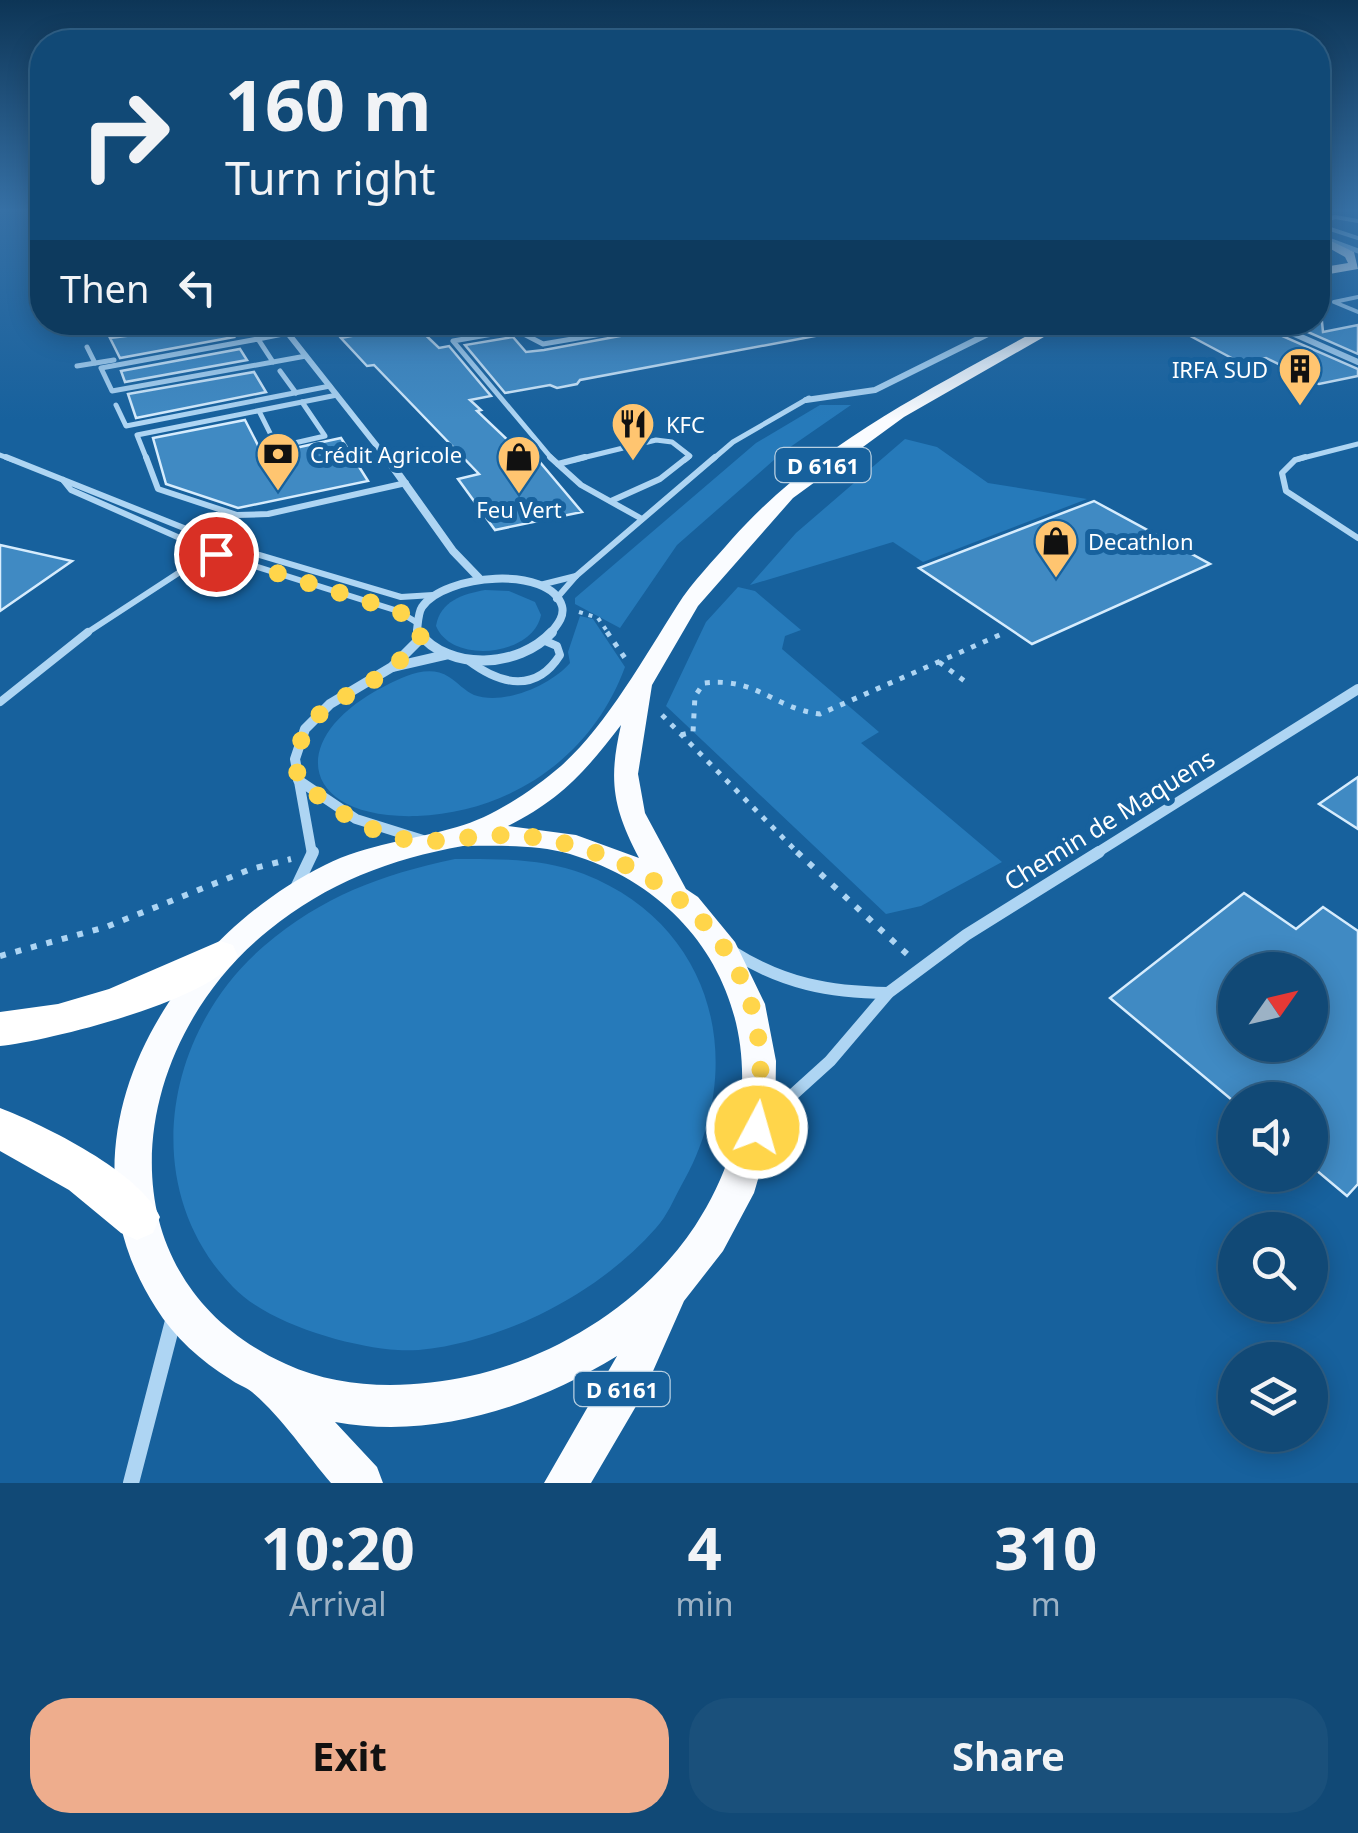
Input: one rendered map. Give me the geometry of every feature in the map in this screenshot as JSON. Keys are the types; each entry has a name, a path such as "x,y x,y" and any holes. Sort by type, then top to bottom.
{"highway":[{"path":"0,1029 121,1003 164,987 220,956"},
{"path":"0,1128 84,1176 136,1217"}],"main road":[{"name":"D 6161","path":"463,836 520,808 572,771 636,670 741,540 786,494 836,454 898,414 1041,335"},
{"name":"D 6161","path":"636,670 623,788 636,828 674,892"},
{"path":"463,836 521,836 576,845 627,864 674,892 723,945 744,984 757,1028 762,1076 757,1128 740,1183 711,1238 669,1289 602,1344 522,1384 434,1405 346,1403 268,1379 216,1348 177,1306 152,1264 136,1217 131,1145 146,1076 177,1011 220,956 291,897 336,872 428,841 463,836"},
{"name":"D 6161","path":"566,1483 627,1381 669,1289"},
{"path":"268,1379 361,1483"}],"street":[{"path":"290,335 406,482 453,551 478,578"},
{"path":"810,398 875,390 986,335"},
{"path":"1294,335 1358,362"},
{"path":"453,551 462,582"},
{"path":"516,578 540,585 556,599 558,624 543,640 518,654 467,659 430,648 421,638 416,622 421,608 433,595 462,582 516,578"},
{"path":"291,897 313,853 296,759 304,730 330,704 392,667 421,638"},
{"path":"392,667 446,655"},
{"name":"Chemin de Maquens","path":"757,1128 830,1061 888,993 921,967 1358,689"},
{"path":"298,780 338,813 359,824 428,841"},
{"path":"723,945 768,976 795,986 829,993 888,993"},
{"path":"131,1483 177,1306"}],"lane":[{"path":"1358,298 1334,302 1358,312"},
{"path":"267,335 101,368 112,391 306,356"},
{"path":"487,335 452,341 558,464 580,484 642,519"},
{"path":"525,335 542,344 595,335"},
{"path":"257,337 273,362"},
{"path":"76,366 257,337"},
{"path":"87,347 95,363"},
{"path":"280,371 296,393"},
{"path":"116,405 126,426 330,386"},
{"path":"337,395 137,436 158,489 237,515 406,482"},
{"path":"556,599 576,576 733,442 810,398"},
{"path":"259,411 277,446 325,436 302,402"},
{"path":"558,464 656,440 672,442 690,456 660,478 611,501"},
{"path":"1358,444 1295,460 1282,473 1286,491 1358,538"},
{"path":"0,455 230,546 401,597 433,595"},
{"path":"63,480 72,490 216,554 398,611 416,622"},
{"path":"0,702 100,622 230,546"},
{"path":"540,585 576,576"},
{"path":"467,659 486,676 512,685 540,678 553,670 560,655 557,646 543,640"}],"path":[{"path":"560,612 598,618 636,670"},
{"path":"681,734 693,732 696,696 704,683 724,679 747,682 800,714 820,714 1004,634"},
{"path":"938,662 968,683"},
{"path":"659,713 816,871 921,967"},
{"path":"0,956 106,927 250,869 313,853"}],"shaded area":[{"path":"820,405 851,405 783,452 677,545 620,628 575,604 575,598 756,443"},
{"path":"905,439 937,447 988,483 1087,499 923,562 893,542 750,585 796,533"},
{"path":"738,587 755,591 801,630 785,636 782,649 879,732 861,743 1002,862 921,906 886,914 666,706 706,622"},
{"path":"485,590 509,591 535,602 541,615 535,629 523,640 492,650 458,646 445,638 436,626 442,610 461,597"},
{"path":"580,616 593,619 625,667 592,728 544,774 485,804 417,816 378,814 348,805 328,790 319,772 320,751 331,728 353,706 393,682 425,671 441,673 486,698 513,696 539,686 570,663 568,652"},
{"path":"455,859 520,860 584,874 629,898 665,928 691,965 708,1006 715,1050 713,1095 702,1141 667,1213 643,1242 602,1277 539,1315 489,1335 433,1348 378,1348 287,1322 266,1312 233,1287 203,1247 183,1204 174,1158 175,1112 185,1066 203,1022 230,981 264,946 308,914 353,890"}],"building":[{"path":"1358,325 1358,354 1315,335 1330,335 1330,331"},
{"path":"133,335 234,337 120,358 110,338"},
{"path":"425,335 439,348 449,346 491,396 470,400 481,410 477,411 531,462 539,461 582,512 495,530 458,479 479,474 374,365 367,366 341,338"},
{"path":"625,335 820,335 580,380 557,388 550,385 505,393 465,345 513,337 526,352"},
{"path":"1188,335 1280,335 1358,369 1358,376 1319,384 1266,358 1241,363"},
{"path":"240,349 247,360 125,382 121,371"},
{"path":"254,372 266,392 136,418 128,394"},
{"path":"245,420 263,455 341,438 368,481 238,508 166,484 153,438"},
{"name":"Decathlon","path":"1094,501 1210,564 1032,644 919,568"},
{"path":"0,545 72,561 0,611"},
{"path":"1358,777 1358,829 1319,804"},
{"path":"1244,893 1296,929 1323,907 1358,931 1358,1184 1347,1196 1328,1180 1328,1082 1218,1082 1218,1088 1110,998"}],"place":[{"name":"IRFA SUD","path":"1300,407"},
{"name":"KFC","path":"633,462"},
{"name":"Crédit Agricole","path":"278,492"},
{"name":"Feu Vert","path":"519,495"},
{"name":"Decathlon","path":"1056,579"}],"route":[{"path":"216,554 398,611 416,622 421,638 392,667 330,704 304,730 296,759 298,780 338,813 359,824 428,841 463,836 521,836 576,845 627,864 674,892 700,916 723,945 744,984 757,1028 762,1076 757,1128"}]}
